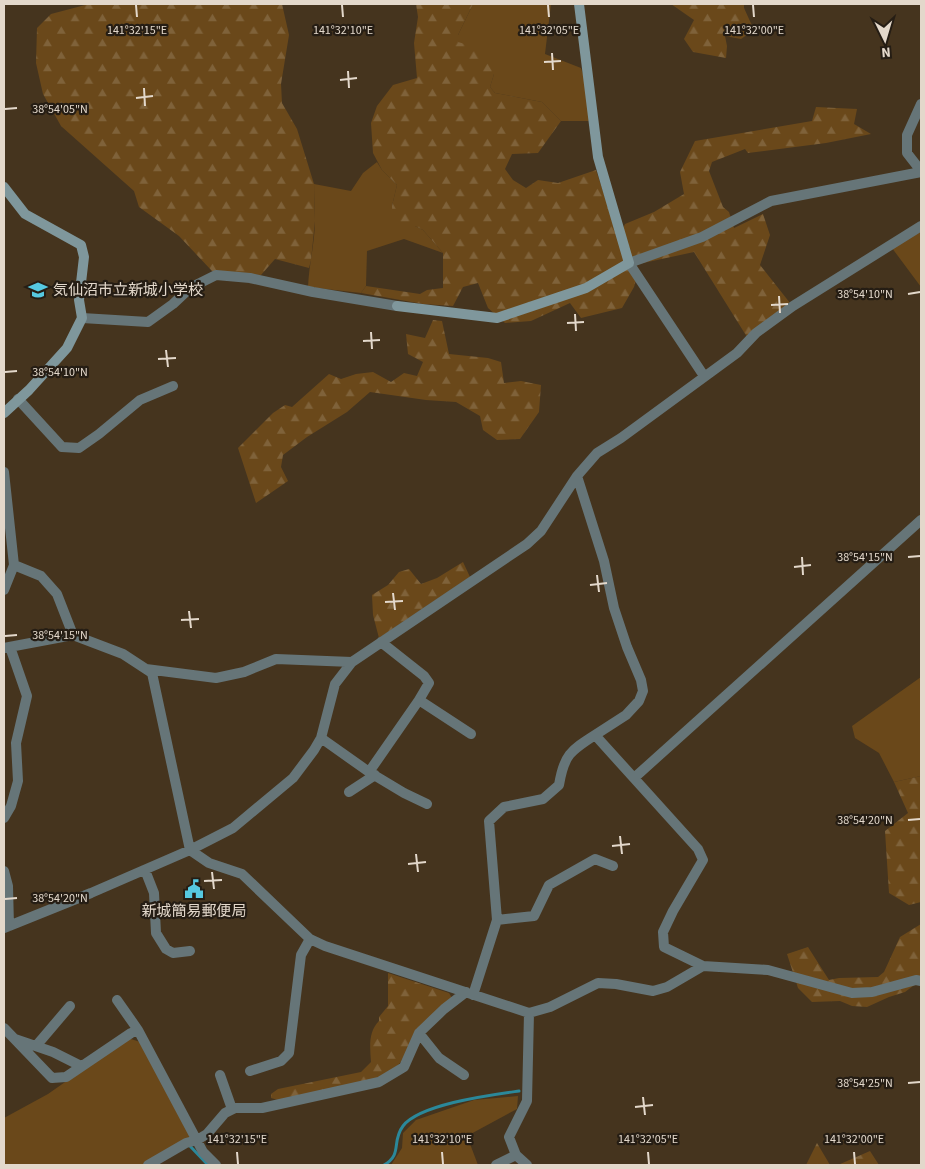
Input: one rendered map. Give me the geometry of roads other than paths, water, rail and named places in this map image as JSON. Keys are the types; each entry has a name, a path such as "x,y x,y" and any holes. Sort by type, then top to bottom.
{"street":[{"path":"579,4 598,157 630,263 704,376"},
{"path":"82,318 148,322 190,288 216,275 250,278 313,292 397,306 497,318 586,288 630,263 702,237 771,201 921,172 907,153 907,135 921,104"},
{"path":"4,187 25,214 81,245 84,257 79,300 82,318 67,348 30,390 4,413"},
{"path":"4,871 8,886 6,927 145,870 233,828 293,778 321,738 335,684 352,662 527,544 541,531 577,476 597,453 621,438 737,353 756,333 793,306 921,226"},
{"path":"18,399 62,447 79,448 100,434 140,400 173,386"},
{"path":"4,472 6,518 14,565 4,590"},
{"path":"148,1165 186,1143 197,1140 207,1134 225,1113 232,1109 262,1108 379,1082 404,1067 419,1033 444,1009 470,994 497,920 489,821 504,807 543,799 559,786 562,769 573,749 626,715 639,701 644,691 614,608 604,561 577,476"},
{"path":"634,778 921,520"},
{"path":"14,565 41,576 57,594 73,634"},
{"path":"4,818 12,806 18,780 16,743 27,696 7,647 73,634 123,654 152,674 190,850 209,863 242,874 310,939 325,946 529,1013 550,1007 598,983 616,984 653,991 667,986 703,966"},
{"path":"348,792 372,773 429,683 424,676 380,642"},
{"path":"145,669 216,678 244,672 276,659 352,662"},
{"path":"419,700 471,734"},
{"path":"595,735 698,849 703,860 663,932 664,947 703,966 768,970 852,994 872,992 916,980 921,981"},
{"path":"321,738 404,793 427,804"},
{"path":"497,920 534,916 549,885 596,859 613,866"},
{"path":"145,870 154,892 156,933 166,948 173,953 190,951"},
{"path":"250,1071 281,1061 289,1053 301,955 310,939"},
{"path":"117,1000 138,1030 203,1152 216,1165"},
{"path":"36,1046 70,1006"},
{"path":"527,1165 516,1155 508,1137 527,1101 529,1013"},
{"path":"4,1028 52,1078 66,1077 138,1030"},
{"path":"419,1033 439,1058 464,1075"},
{"path":"13,1038 54,1052 81,1066"},
{"path":"220,1074 232,1109"},
{"path":"496,1165 516,1155"}],"waterway":[{"path":"384,1165 393,1157 400,1132 403,1126 412,1118 440,1106 519,1091"},
{"path":"190,1146 208,1165"}],"place":[{"name":"気仙沼市立新城小学校","path":"38,290"},
{"name":"新城簡易郵便局","path":"194,889"}]}
